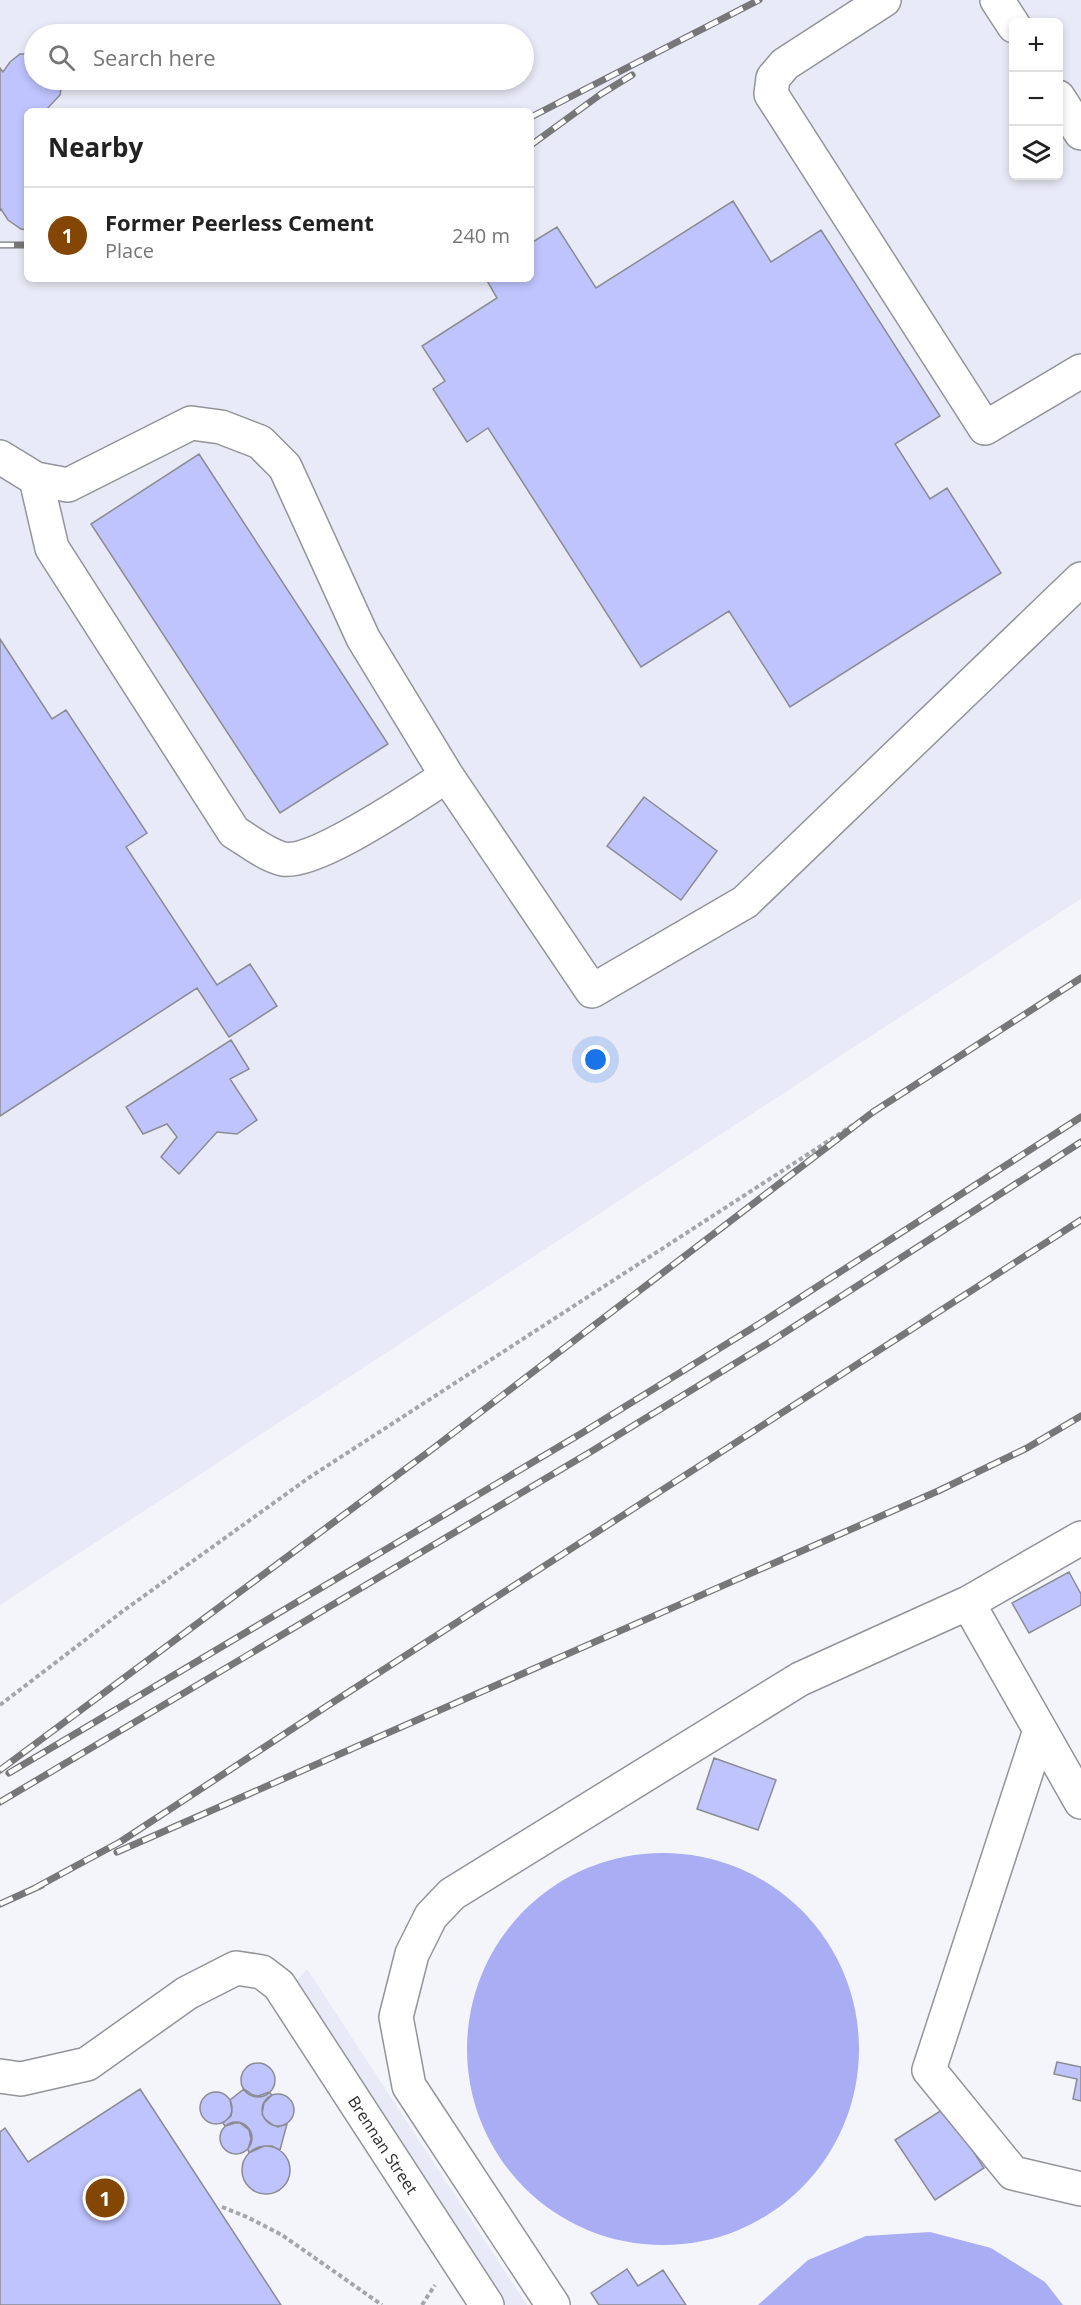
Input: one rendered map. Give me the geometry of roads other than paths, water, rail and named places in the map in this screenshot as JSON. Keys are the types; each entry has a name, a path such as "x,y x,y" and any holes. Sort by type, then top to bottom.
{"lane":[{"path":"884,0 784,64 773,78 771,94 985,428 1081,370"},
{"path":"997,0 1009,18"},
{"path":"1063,104 1081,133"},
{"path":"0,457 36,479 68,485 191,423 221,427 260,442 285,467 363,638 447,776 592,991 745,902 1081,579"},
{"path":"36,479 52,548 234,832 262,850 282,859 296,859 330,846 447,776"},
{"path":"553,2305 409,2086 396,2017 412,1954 431,1916 452,1894 800,1679 968,1603 1081,1538"},
{"path":"968,1603 1081,1802"},
{"path":"1040,1730 928,2070 1013,2174 1081,2189"},
{"name":"Brennan Street","path":"0,2076 21,2079 87,2064 187,1993 236,1968 262,1972 279,1984 487,2305"}],"water":[{"path":"663,1853 701,1857 738,1868 772,1886 801,1911 826,1940 844,1974 855,2011 859,2049 855,2087 844,2124 826,2158 801,2187 772,2212 738,2230 701,2241 663,2245 625,2241 588,2230 554,2212 525,2187 500,2158 482,2124 471,2087 467,2049 471,2011 482,1974 500,1940 525,1911 554,1886 588,1868 625,1857"},
{"path":"930,2232 991,2248 1045,2282 1063,2305 758,2305 808,2260 866,2236"}],"railway":[{"path":"534,115 759,0"},
{"path":"534,143 601,94 632,75"},
{"path":"0,245 24,245"},
{"path":"0,1770 431,1450 873,1112 1081,978"},
{"path":"9,1773 582,1433 759,1324 1081,1117"},
{"path":"0,1802 592,1451 770,1342 1081,1142"},
{"path":"35,1888 120,1842 1081,1220"},
{"path":"117,1852 938,1491 1027,1448 1081,1416"},
{"path":"0,1904 42,1885"}],"place":[{"name":"Former Peerless Cement","path":"105,2198"}]}
